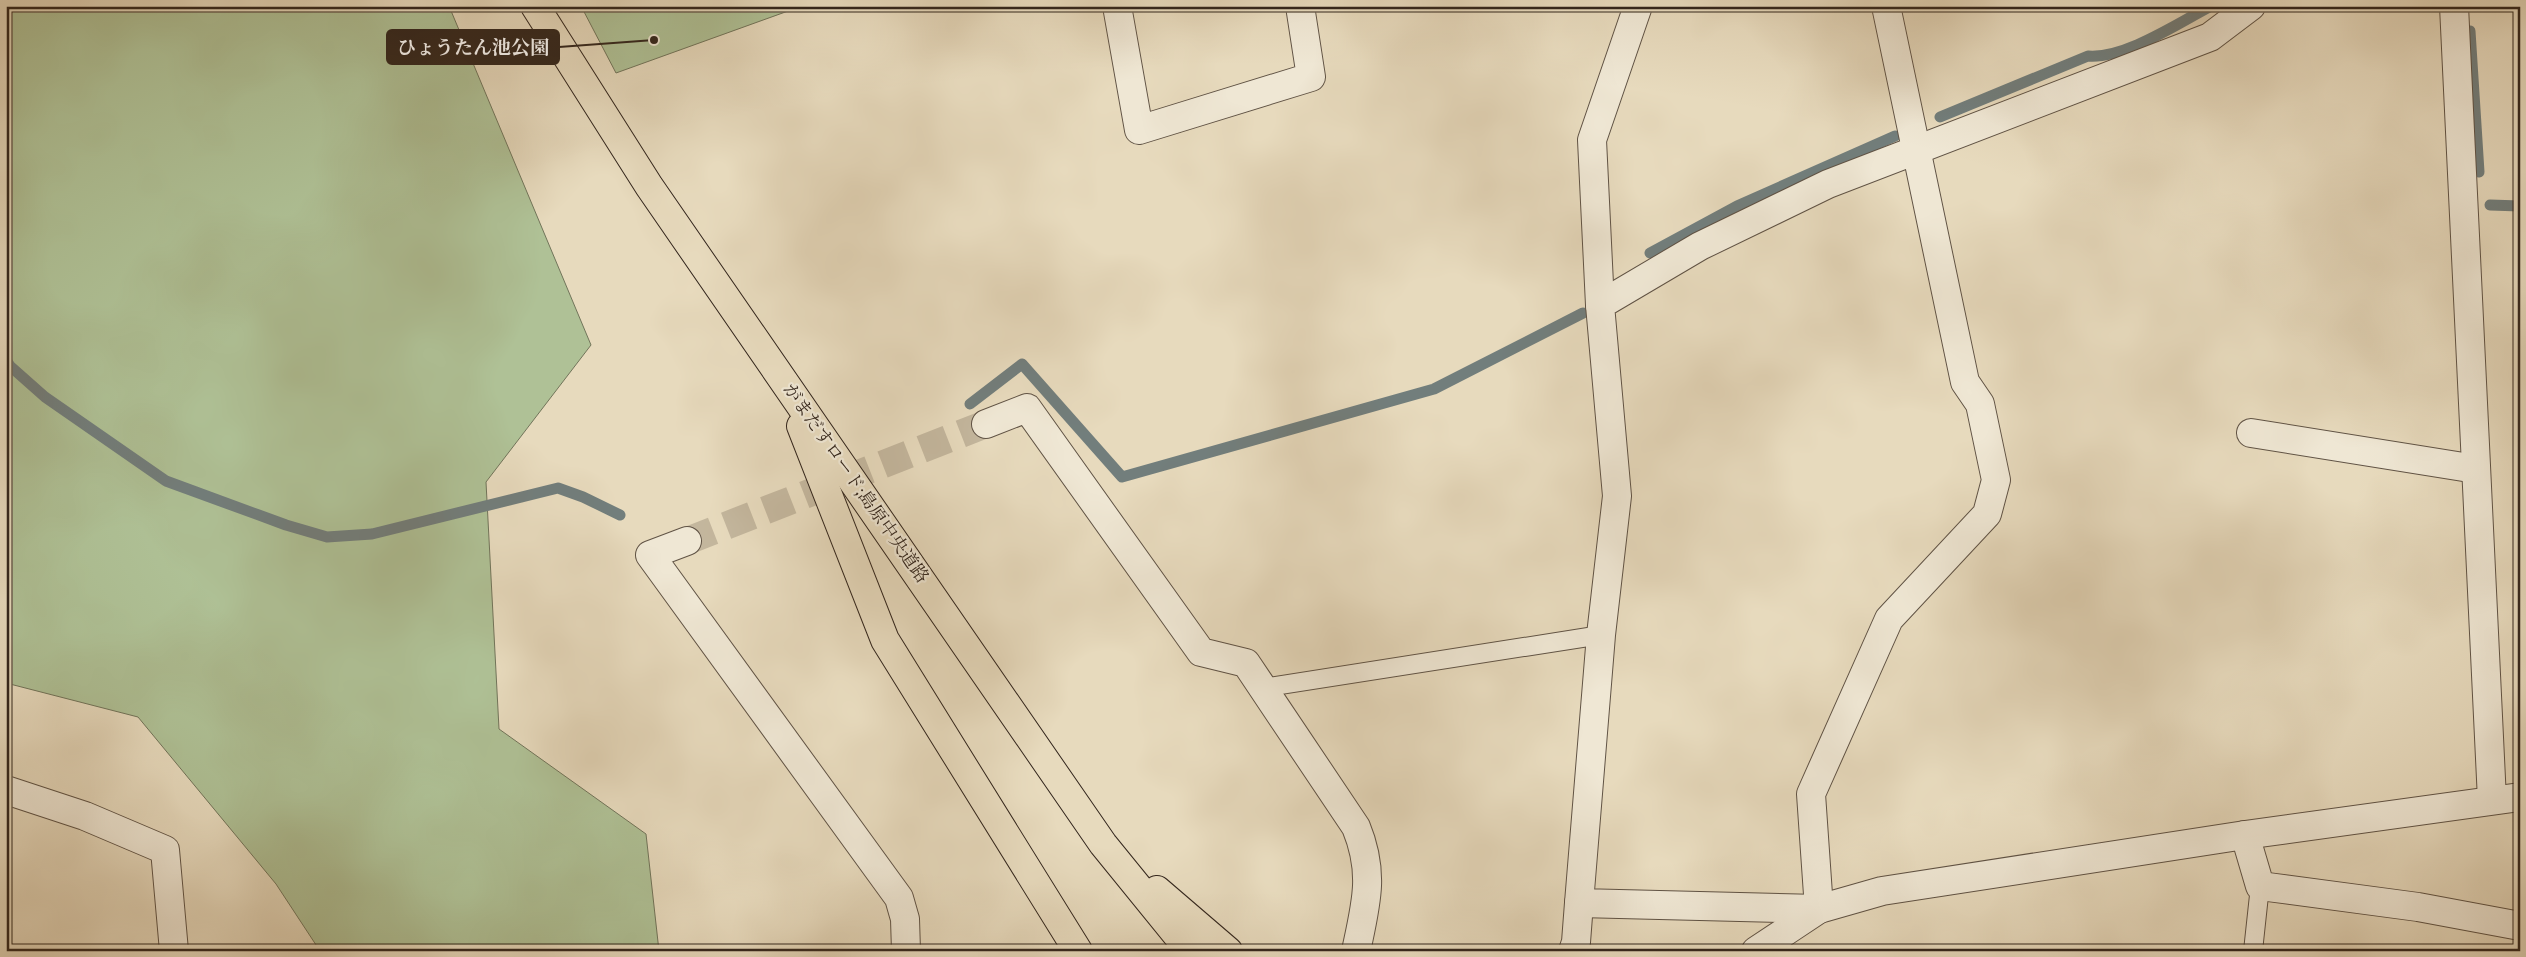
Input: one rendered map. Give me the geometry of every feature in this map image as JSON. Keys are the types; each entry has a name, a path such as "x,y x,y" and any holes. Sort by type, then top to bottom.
{"highway":[{"name":"がまだすロード;島原中央道路","path":"535,6 649,186 1103,844 1190,951"},
{"path":"784,382 885,640 1078,951"},
{"path":"1103,844 1228,951"}],"street":[{"path":"1117,6 1139,130 1311,77 1300,6"},
{"path":"1573,951 1576,942 1600,635 1616,496 1600,305 1592,140 1638,6"},
{"path":"1819,909 1811,794 1889,619 1987,514 1996,480 1980,404 1965,382 1886,6"},
{"path":"1600,305 1700,246 1828,184 2210,37 2251,6"},
{"path":"2454,6 2492,800"},
{"path":"986,424 1027,408 1201,652 1246,663 1356,827 1365,849 1368,876 1366,904 1356,951"},
{"path":"2251,434 2476,469"},
{"path":"687,541 650,555 898,898 905,920 906,951"},
{"path":"6,790 86,816 165,850 174,951"},
{"path":"1579,903 1819,909 1882,891 2245,834 2520,797"},
{"path":"2245,834 2260,886 2418,907 2520,926"},
{"path":"1756,951 1819,909"}],"lane":[{"path":"1262,688 1600,635"},
{"path":"2252,951 2260,886"}],"green space":[{"path":"6,6 449,6 591,345 486,482 499,729 646,834 659,951 320,951 276,884 138,717 6,683"},
{"path":"581,6 802,6 616,73"}],"waterway":[{"path":"1940,117 2088,56 2118,52 2134,46 2151,39 2211,6"},
{"path":"2470,31 2479,172"},
{"path":"1650,253 1737,206 1895,136"},
{"path":"2490,205 2520,206"},
{"path":"970,404 1022,364 1122,477 1434,389 1583,313"},
{"path":"6,360 10,366 45,397 166,481 286,525 327,537 372,534 558,488 583,497 620,515"}],"tunnel":[{"path":"687,541 986,424"}],"place":[{"name":"ひょうたん池公園","path":"654,40"}]}
